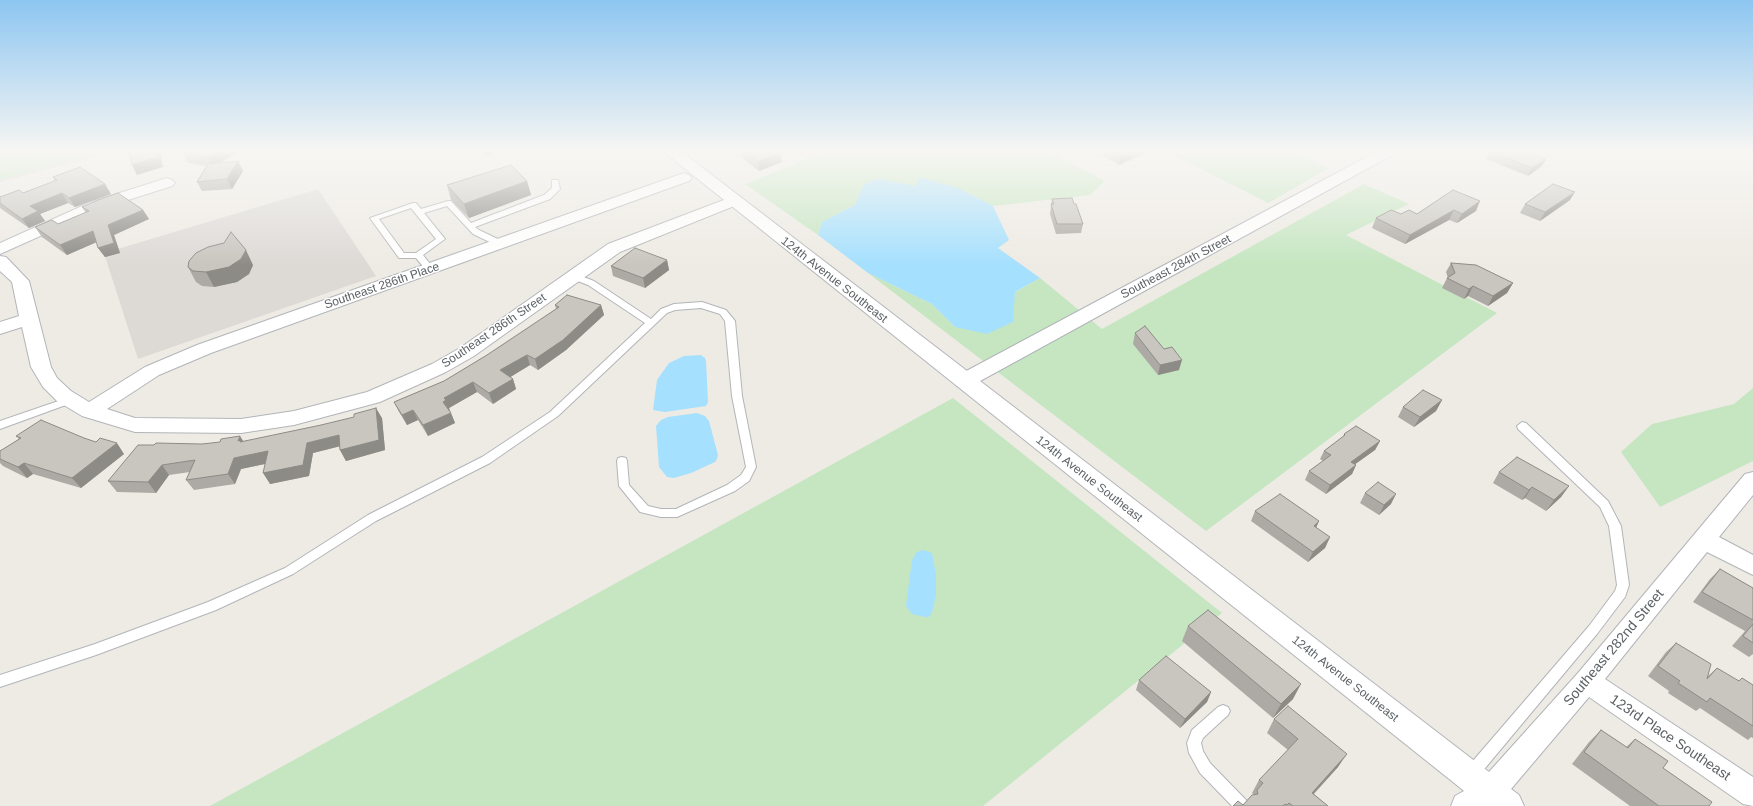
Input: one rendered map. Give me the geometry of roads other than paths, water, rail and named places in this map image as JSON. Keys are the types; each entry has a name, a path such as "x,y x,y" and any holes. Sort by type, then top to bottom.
{"street":[{"path":"0,249 89,208 146,190"},
{"name":"Southeast 286th Place","path":"89,411 152,371 197,351 652,190"},
{"name":"124th Avenue Southeast","path":"720,190 1489,791"},
{"name":"Southeast 284th Street","path":"964,382 1319,190"},
{"name":"Southeast 286th Street","path":"0,261 20,281 41,367 50,382 70,400 89,411 135,425 203,428 241,426 323,411 372,397 439,368 467,352 614,248 734,201"},
{"path":"0,328 29,319"},
{"name":"Southeast 282nd Street","path":"1465,806 1489,791 1587,681 1753,480"},
{"path":"1704,540 1753,566"},
{"name":"123rd Place Southeast","path":"1587,681 1753,794"}],"lane":[{"path":"470,226 547,197 555,190"},
{"path":"420,212 448,203 476,232 501,244"},
{"path":"413,205 441,239 418,255 402,256 374,218 413,205"},
{"path":"418,255 430,269"},
{"path":"573,276 591,283 651,323"},
{"path":"0,682 96,649 212,606 289,571 372,518 486,460 554,414 664,311 692,304 702,304 723,312 730,321 737,396 751,467 745,478 731,488 677,513 661,513 644,509 624,486 622,461"},
{"path":"0,424 70,400"},
{"path":"1489,791 1592,630 1621,593 1623,585 1615,526 1604,504 1522,426"},
{"path":"1223,711 1197,734 1194,743 1196,753 1205,768 1242,806"}],"water":[{"path":"862,190 961,190 993,206 1009,240 998,248 1040,278 1015,292 1013,322 987,334 955,327 932,304 868,273 818,235 822,222 855,205"},
{"path":"701,355 706,361 708,402 706,406 665,412 653,410 657,380 669,363 684,356"},
{"path":"697,413 705,416 709,421 718,455 717,459 715,462 691,473 674,478 667,477 659,467 656,426 661,420 668,417"},
{"path":"923,550 932,553 936,575 936,595 932,612 929,617 912,614 906,606 912,560 917,552"}]}
